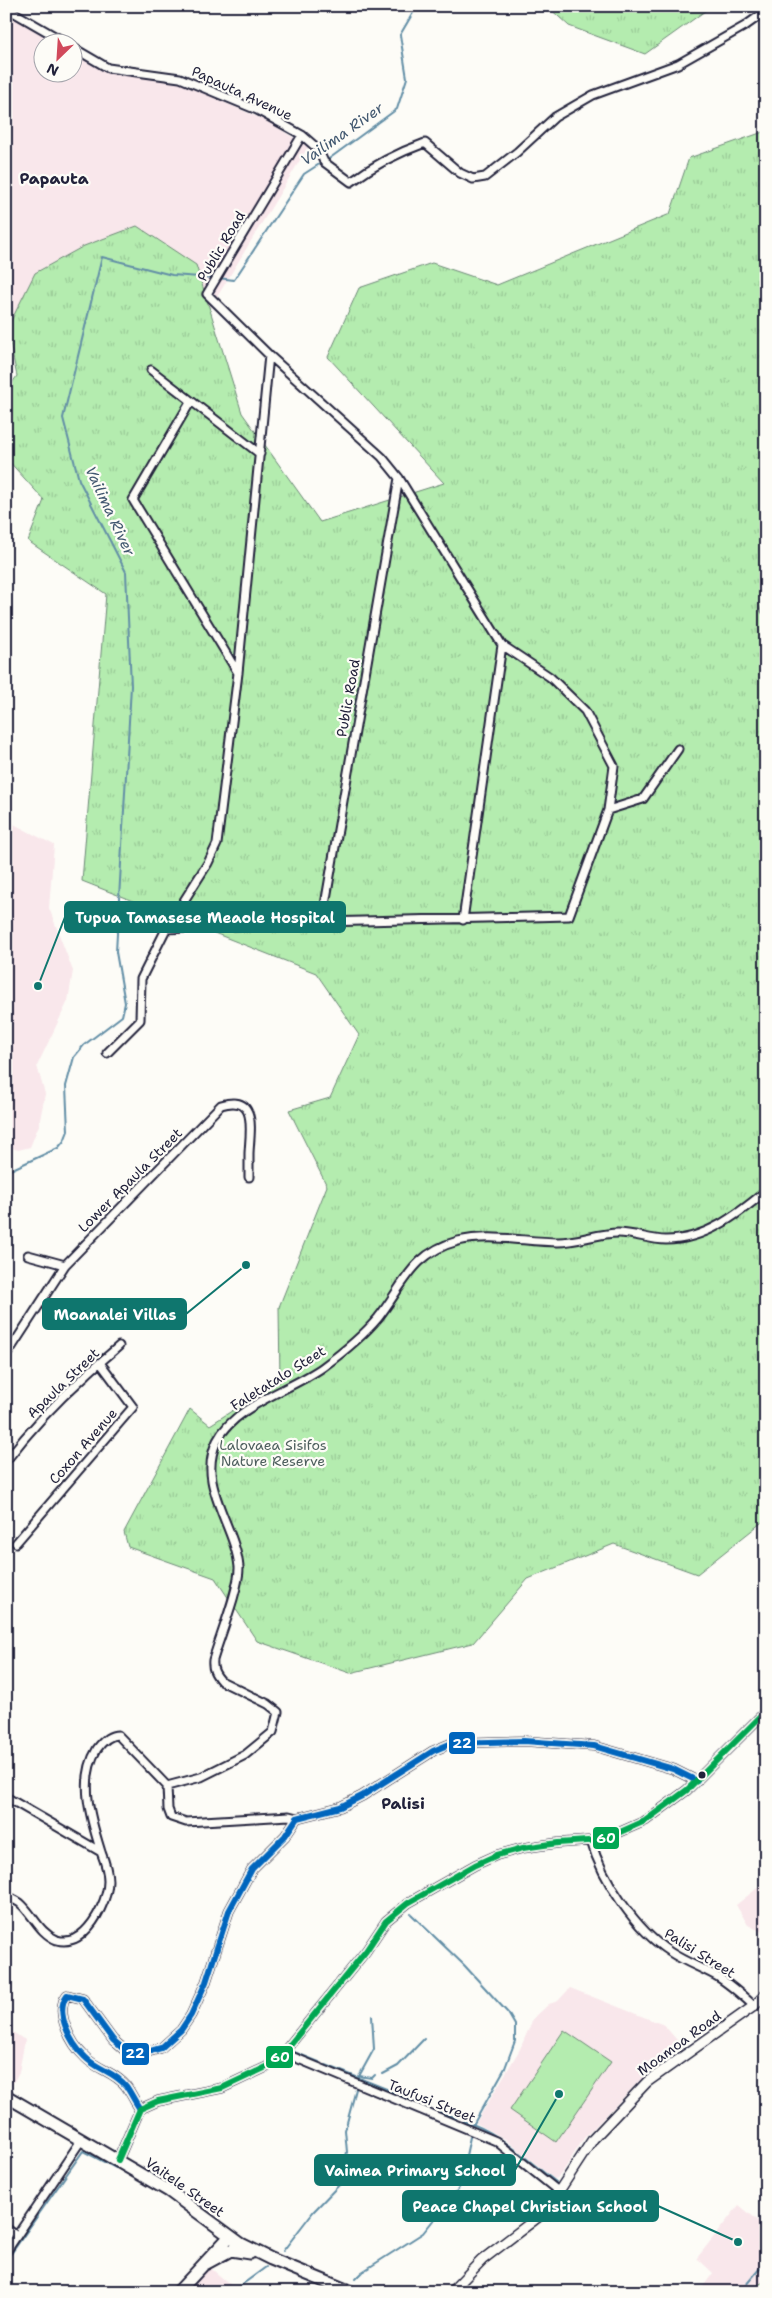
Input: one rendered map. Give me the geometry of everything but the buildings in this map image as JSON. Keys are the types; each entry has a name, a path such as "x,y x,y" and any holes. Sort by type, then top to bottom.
{"main road":[{"name":"Vaitele Street","path":"6,2096 170,2191 203,2218 247,2247 287,2266 351,2292"},
{"path":"203,2218 216,2237 216,2244 205,2264"},
{"path":"178,2292 230,2236"},
{"path":"205,2264 225,2252 238,2249 287,2266"}],"street":[{"path":"6,7 48,32"},
{"name":"Papauta Avenue","path":"82,53 108,68 180,78 257,110 302,135 318,149 324,162 352,182 370,168 396,153 425,143 460,173 473,179 485,177 517,152 555,117 592,95 678,64 745,26 766,11"},
{"name":"Public Road","path":"166,929 322,922 569,916 608,810 614,766 585,711 550,677 502,645 399,478 382,457 269,355 207,294 302,135"},
{"path":"107,1053 140,1020 141,979 166,929 208,863 217,844 238,673 269,355"},
{"path":"151,370 260,454"},
{"path":"191,401 133,500 238,673"},
{"name":"Public Road","path":"322,922 399,478"},
{"path":"463,920 502,645"},
{"path":"608,810 643,799 678,749"},
{"name":"Lower Apaula Street","path":"6,1356 65,1265 221,1105 231,1102 239,1103 246,1108 251,1119 249,1177"},
{"name":"Faletatalo Steet","path":"167,1786 202,1777 245,1755 273,1732 278,1720 278,1712 268,1704 221,1680 215,1675 212,1667 238,1578 238,1559 215,1492 210,1466 216,1442 224,1428 248,1410 312,1375 342,1352 377,1320 413,1266 436,1250 458,1241 480,1238 558,1242 586,1240 617,1233 664,1240 683,1239 713,1229 748,1206 766,1191"},
{"path":"28,1255 65,1265"},
{"name":"Apaula Street","path":"6,1461 18,1444 84,1377 101,1364 119,1346"},
{"name":"Coxon Avenue","path":"16,1542 133,1407 101,1364"},
{"path":"118,2160 140,2109 158,2101 222,2088 269,2066 284,2053 366,1951 386,1921 408,1903 475,1865 497,1856 523,1848 602,1840 644,1822 697,1781 766,1711"},
{"path":"6,1895 19,1902 48,1936 59,1941 70,1941 79,1937 87,1929 104,1901 108,1883 107,1866 90,1811 88,1790 89,1768 92,1758 105,1740 113,1735 118,1735 167,1786 168,1809 171,1817 178,1820 209,1822 289,1816 297,1818 340,1806 362,1796 433,1751 452,1743 524,1741 594,1746 673,1769 697,1781"},
{"path":"6,1797 102,1852"},
{"path":"140,2109 126,2086 111,2073 85,2058 75,2045 62,2014 63,2001 68,1995 82,1999 113,2040 128,2053 140,2054 161,2048 181,2030 192,2016 206,1982 229,1911 252,1869 285,1836 297,1818"},
{"name":"Palisi Street","path":"591,1841 596,1857 622,1902 650,1935 670,1952 720,1978 754,2006"},
{"name":"Moamoa Road","path":"451,2292 482,2260 546,2211 593,2139 647,2082 754,2006 765,1996"},
{"name":"Taufusi Street","path":"284,2053 496,2141 558,2191"},
{"path":"6,2252 82,2139"},
{"path":"6,2228 17,2236"}],"shaded area":[{"path":"7,15 38,32 32,32 32,82 82,82 82,56 116,75 174,80 269,122 308,147 203,320 6,314"},
{"path":"6,820 54,845 49,908 73,971 68,1001 37,1066 45,1094 39,1125 30,1147 18,1150 6,1146"},
{"path":"766,1881 766,1934 748,1925 736,1905"},
{"path":"570,1988 664,2025 682,2046 647,2073 584,2138 562,2173 554,2179 505,2139 476,2123 520,2049 533,2019 549,2004 558,2001"},
{"path":"6,2028 25,2040 19,2072 11,2087 6,2085"},
{"path":"739,2205 766,2227 766,2292 699,2292 713,2273 697,2258"},
{"path":"208,2266 232,2286 231,2292 184,2292"}],"green space":[{"path":"547,6 712,6 645,54 569,26"},
{"name":"Lalovaea Sisifos Nature Reserve","path":"766,131 766,1389 758,1393 766,1409 766,1519 697,1574 614,1544 528,1579 473,1643 350,1673 257,1641 215,1578 128,1547 124,1532 190,1409 210,1425 280,1380 279,1307 327,1186 289,1110 330,1098 359,1035 316,973 82,881 106,594 28,541 44,500 6,458 6,391 17,376 7,329 35,273 84,246 137,226 196,265 242,413 320,522 444,483 328,357 359,288 432,263 497,285 670,214 689,158"},
{"path":"564,2030 611,2062 556,2142 510,2110"},
{"path":"766,2279 766,2292 751,2292"}],"waterway":[{"name":"Vailima River","path":"326,161 397,109 407,78 400,35 417,6"},
{"name":"Vailima River","path":"218,278 234,280 304,174 321,163"},
{"name":"Vailima River","path":"6,1172 58,1148 64,1141 68,1131 66,1086 74,1057 84,1045 122,1016 125,1003 116,952 131,686 126,572 79,480 63,418 102,257 172,275 214,278"},
{"path":"411,1914 464,1965 508,2013 515,2025 515,2041 505,2068 473,2125"},
{"path":"358,2078 374,2049 372,2016"},
{"path":"383,2074 398,2066 424,2039"},
{"path":"294,2052 319,2062"},
{"path":"326,2065 394,2092"},
{"path":"359,2076 372,2078 375,2075"},
{"path":"283,2251 313,2212 340,2184 347,2152 345,2130 356,2089"},
{"path":"400,2095 430,2108"},
{"path":"437,2111 456,2118"},
{"path":"134,2133 142,2114"},
{"path":"463,2121 500,2139 556,2182"},
{"path":"355,2279 362,2272 423,2233 459,2188 470,2137"},
{"path":"126,2151 129,2144"},
{"path":"6,2261 83,2151 116,2168 117,2166"},
{"path":"740,2292 766,2261"},
{"path":"235,2292 236,2289 266,2267"}],"transit line":[{"name":"60","path":"118,2160 140,2109 158,2101 222,2088 275,2063 366,1951 386,1921 408,1903 475,1865 497,1855 523,1848 602,1840 645,1821 687,1790 766,1711"},
{"name":"22","path":"140,2109 122,2081 94,2065 74,2044 63,2019 63,2002 67,1995 83,1999 113,2040 128,2053 140,2054 161,2048 181,2030 191,2015 206,1982 229,1911 252,1869 285,1836 297,1818 340,1807 362,1796 433,1751 452,1743 524,1741 594,1746 673,1769 697,1781"}],"place":[{"name":"Tupua Tamasese Meaole Hospital","path":"38,986"},
{"name":"Moanalei Villas","path":"246,1265"},
{"name":"Vaimea Primary School","path":"559,2094"},
{"name":"Peace Chapel Christian School","path":"738,2242"}],"district":[{"name":"Papauta","path":"54,178"},
{"name":"Palisi","path":"403,1803"}]}
